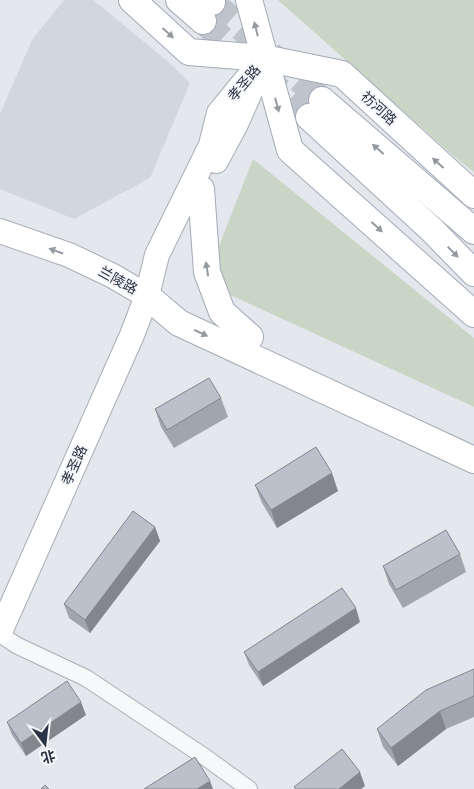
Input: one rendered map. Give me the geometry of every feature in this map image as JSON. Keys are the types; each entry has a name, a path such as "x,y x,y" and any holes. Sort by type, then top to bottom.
{"main road":[{"name":"祊河路","path":"132,0 189,52 264,58 342,74 474,195"},
{"path":"179,0 209,8"},
{"path":"249,0 290,150 474,314"},
{"name":"孝圣路","path":"0,633 132,335 147,296 236,124 264,58"},
{"name":"孝圣路","path":"0,606 123,330 147,296 157,255 211,146 218,113 264,58"},
{"path":"474,231 315,109 474,273"},
{"path":"201,189 207,272 222,312 250,337"},
{"name":"兰陵路","path":"0,231 69,256 114,276 147,296"},
{"name":"兰陵路","path":"0,248 63,270 108,290 147,296"},
{"path":"147,296 187,307 474,444"},
{"path":"147,296 179,323 474,460"}],"street":[{"path":"0,633 31,652 86,678 205,757 249,789"}],"shaded area":[{"path":"64,0 93,0 165,59 190,83 150,178 74,219 0,189 0,114 32,40"}],"green space":[{"path":"278,0 474,0 474,172 456,158"},
{"path":"253,159 474,338 474,407 224,292 214,259"}],"building":[{"path":"209,378 221,398 167,430 155,409"},
{"path":"316,447 332,473 271,510 255,485"},
{"path":"133,511 155,527 85,620 64,604"},
{"path":"446,530 460,554 396,590 383,566"},
{"path":"342,588 356,608 258,672 244,652"},
{"path":"474,669 474,696 440,711 391,748 377,729 426,690"},
{"path":"67,681 81,702 21,743 7,722"},
{"path":"342,749 360,772 339,789 296,789 294,787"},
{"path":"195,757 210,781 197,789 144,789"},
{"path":"45,785 49,789 41,789"}],"tunnel":[{"path":"212,2 322,100"},
{"path":"203,21 309,117"}]}
